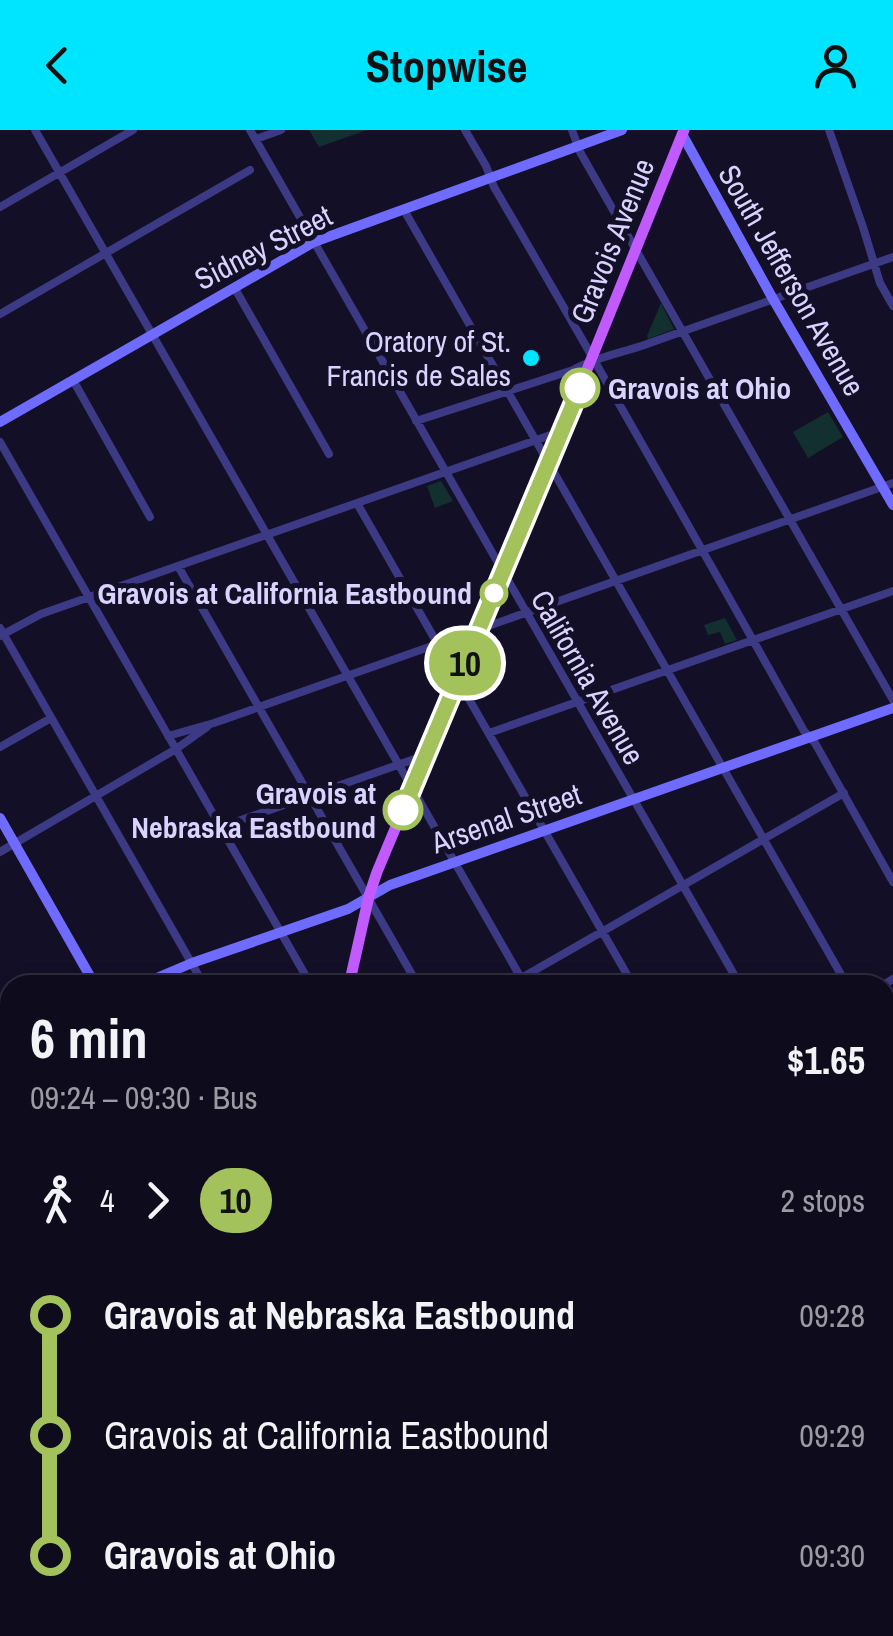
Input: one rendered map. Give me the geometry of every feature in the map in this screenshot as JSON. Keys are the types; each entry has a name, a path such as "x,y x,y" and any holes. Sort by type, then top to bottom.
{"main road":[{"name":"Sidney Street","path":"0,422 314,242 622,130"},
{"name":"Gravois Avenue","path":"351,975 369,896 682,132"},
{"name":"South Jefferson Avenue","path":"682,132 773,299 888,485 893,505"},
{"name":"Arsenal Street","path":"165,975 354,906 390,885 893,708"},
{"path":"0,818 89,975"}],"street":[{"path":"36,130 519,975"},
{"path":"0,207 133,130"},
{"name":"California Avenue","path":"250,130 734,975"},
{"path":"256,140 282,130"},
{"path":"465,130 893,882"},
{"path":"572,130 580,152 893,700"},
{"path":"829,130 880,283 893,306"},
{"path":"0,314 250,170"},
{"path":"404,210 842,975"},
{"path":"416,421 893,257"},
{"path":"234,287 328,454"},
{"path":"73,380 150,516"},
{"path":"198,975 1,632 41,614 562,431"},
{"path":"0,442 305,975"},
{"path":"168,736 888,485"},
{"path":"358,505 437,643"},
{"path":"178,566 412,975"},
{"path":"489,733 893,592"},
{"path":"458,680 626,975"},
{"path":"0,747 51,718"},
{"path":"0,852 176,749 210,724"},
{"path":"220,827 426,755"},
{"path":"534,975 602,931 844,794"}],"green space":[{"path":"309,130 367,130 319,147"},
{"path":"661,303 674,329 648,339 647,336"},
{"path":"828,412 843,437 808,458 793,432"},
{"path":"441,481 453,501 435,508 427,486"},
{"path":"725,618 737,640 725,644 720,632 708,635 704,625"}],"bus line":[{"name":"10","path":"403,810 580,388"}],"place":[{"name":"Oratory of St. Francis de Sales","path":"531,358"},
{"name":"Gravois at Ohio","path":"580,388"},
{"name":"Gravois at California Eastbound","path":"494,593"},
{"name":"Gravois at Nebraska Eastbound","path":"403,810"}]}
